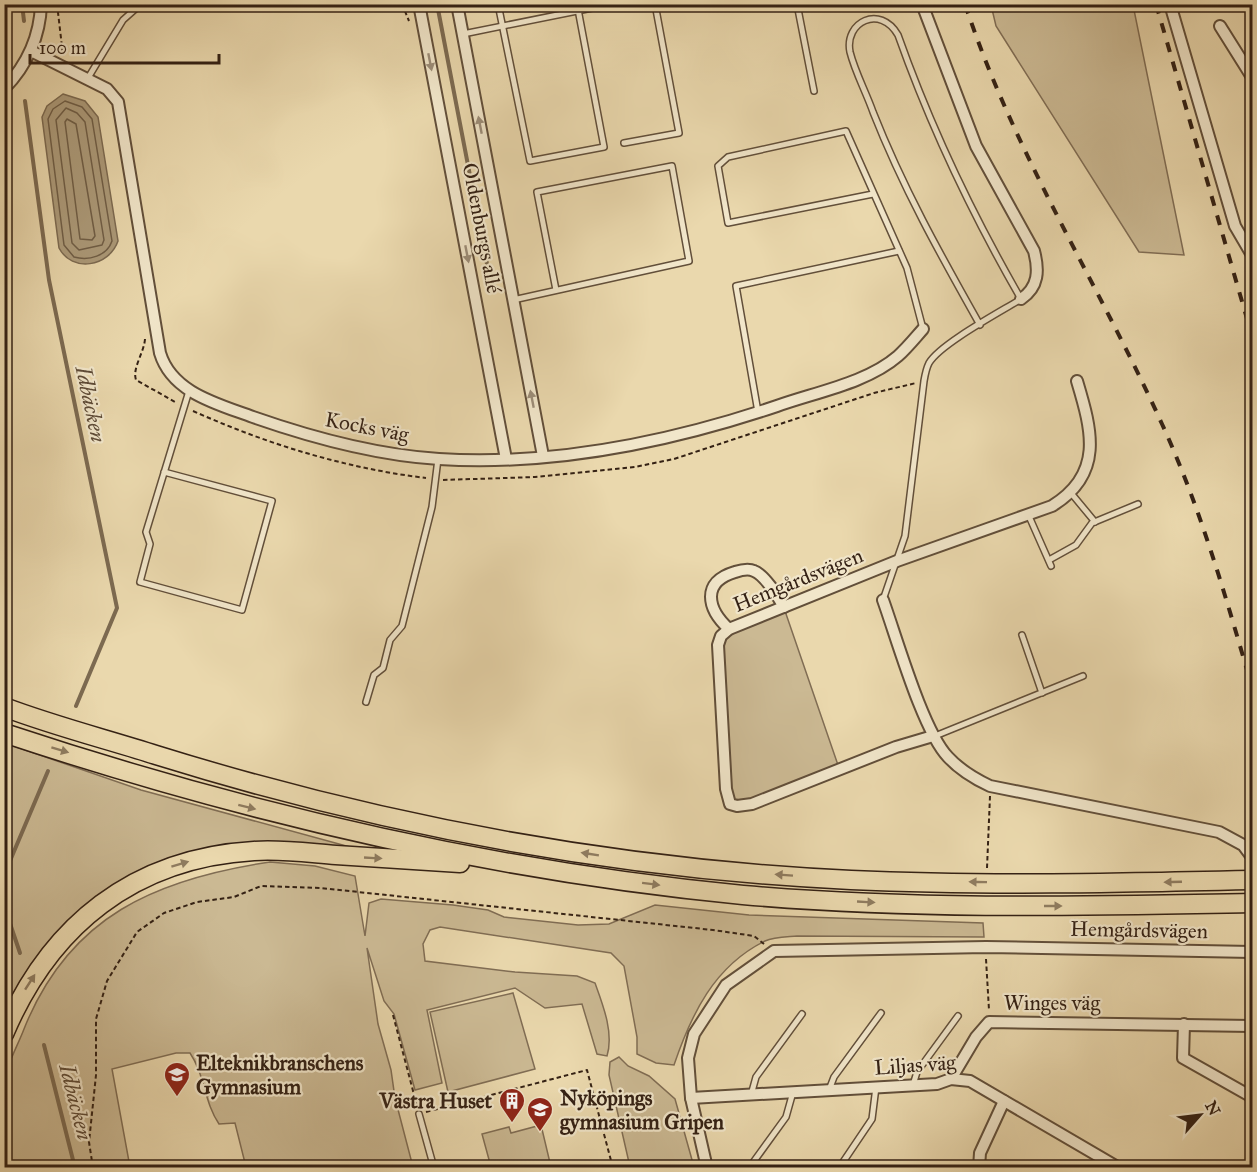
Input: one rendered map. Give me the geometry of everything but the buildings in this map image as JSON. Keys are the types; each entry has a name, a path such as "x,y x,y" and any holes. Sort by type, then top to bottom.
{"highway":[{"path":"4,707 264,788 466,833 614,858 745,873 852,880 1096,884 1252,879"},
{"path":"4,733 240,805 359,834 530,867 746,895 911,905 1246,903"},
{"path":"4,1035 25,989 50,952 76,924 134,883 178,863 255,851 286,851 530,867"}],"street":[{"path":"4,89 17,75 31,51 38,30 40,4"},
{"name":"Oldenburgs allé","path":"420,4 506,459"},
{"name":"Oldenburgs allé","path":"457,4 543,456"},
{"path":"922,4 976,146 1034,251 1038,266 1036,281 1023,297"},
{"path":"1170,4 1235,226 1252,255"},
{"path":"1220,26 1252,77"},
{"name":"Kocks väg","path":"31,51 88,78 115,97 122,113 160,353 172,377 189,391 262,420 332,442 438,459 506,459 655,440 758,412 865,376 897,357 923,329"},
{"name":"Hemgårdsvägen","path":"933,736 896,747 752,804 737,806 730,804 726,789 718,645 721,636 729,629 897,561 1052,506 1071,493 1083,476 1092,448 1089,418 1077,381"},
{"path":"729,629 718,619 712,603 713,588 724,576 746,569 754,570 761,575 784,607"},
{"path":"883,600 933,736 948,757 973,778 990,786 1219,832 1243,845 1252,857"},
{"name":"Hemgårdsvägen","path":"774,951 986,947 1252,952"},
{"path":"707,1167 691,1098 688,1058 694,1034 726,985 774,951"},
{"name":"Winges väg","path":"951,1079 976,1037 989,1022 1252,1026"},
{"path":"1184,1024 1183,1058 1252,1097"},
{"name":"Liljas väg","path":"691,1098 937,1084 951,1079 970,1080 1119,1167"},
{"path":"979,1167 980,1153 1004,1101"}],"lane":[{"path":"88,78 123,20 141,4"},
{"path":"498,4 530,161 604,147 577,8"},
{"path":"463,34 577,8 612,4"},
{"path":"624,143 679,133 655,4"},
{"path":"797,4 814,91"},
{"path":"980,325 899,176 860,79 850,51 850,41 854,30 863,22 874,18 885,20 895,30 928,116 954,174 986,239 1023,297"},
{"path":"873,194 728,223 718,166 728,157 846,131 907,268 923,329"},
{"path":"513,300 689,261 672,166 537,192 556,290"},
{"path":"758,412 736,286 899,251"},
{"path":"883,600 905,536 928,364 934,357 980,325 1038,289"},
{"path":"164,472 272,501 242,610 140,582 150,544 147,532 164,472 189,391"},
{"path":"366,702 374,675 383,668 390,640 402,626 432,507 438,459"},
{"path":"1071,493 1095,522"},
{"path":"1049,560 1076,545 1095,522 1138,504"},
{"path":"1028,514 1051,566"},
{"path":"1022,635 1042,693"},
{"path":"933,736 1083,676"},
{"path":"829,1090 834,1077 881,1013"},
{"path":"751,1095 756,1077 802,1014"},
{"path":"914,1085 917,1072 958,1016"},
{"path":"839,1167 872,1119 876,1087"},
{"path":"749,1167 786,1117 793,1092"},
{"path":"419,1114 434,1167"}],"path":[{"path":"57,4 64,52 59,64"},
{"path":"145,336 143,354 134,373 136,380 184,407 278,446 339,463 436,479 525,478 635,467 674,459 874,393 924,381"},
{"path":"987,871 990,786"},
{"path":"93,1167 89,1142 96,1075 96,1018 107,981 137,932 164,913 197,902 234,897 261,886 321,888 713,930 754,936 774,951"},
{"path":"986,947 989,1022"},
{"path":"393,1015 419,1114 587,1070 613,1167"}],"shaded area":[{"path":"991,5 1133,5 1184,255 1139,252 996,26"},
{"path":"785,611 839,768 768,797 741,801 730,799 721,647 726,635"},
{"path":"5,743 141,790 350,847 213,849 70,921 45,947 19,987 5,1018"},
{"path":"270,862 315,866 355,876 365,936 369,903 381,899 453,905 488,910 504,917 578,925 609,924 655,905 749,915 983,923 984,937 797,936 765,941 747,951 718,978 697,1010 674,1065 656,1063 637,1054 637,1037 624,966 611,953 440,927 430,930 423,944 425,961 515,972 577,976 595,983 608,1029 607,1056 597,1054 582,1004 545,1008 515,988 427,1010 442,1083 415,1090 394,1014 384,1001 367,948 378,1024 413,1167 246,1167 235,1123 219,1124 210,1107 195,1061 190,1053 176,1053 112,1069 130,1167 5,1167 3,1102 5,1075 43,990 65,958 92,931 121,910 154,893 190,879"},
{"path":"513,993 535,1069 448,1092 430,1012"},
{"path":"619,1057 628,1066 649,1076 675,1099 694,1167 630,1167 609,1075 610,1062"},
{"path":"541,1125 551,1167 491,1167 482,1134 509,1127 511,1133"}],"water":[{"path":"63,94 85,101 98,117 118,241 107,257 90,264 72,261 59,248 42,117 47,106"}],"waterway":[{"name":"Idbäcken","path":"22,4 24,21"},
{"path":"437,4 492,290"},
{"name":"Idbäcken","path":"25,101 49,280 117,608 76,706"},
{"name":"Idbäcken","path":"4,875 48,771"},
{"name":"Idbäcken","path":"4,906 20,953"},
{"name":"Idbäcken","path":"44,1045 75,1168"}],"railway":[{"path":"965,4 1007,113 1137,372 1176,456 1212,554 1252,687"},
{"path":"1156,4 1252,336"}],"place":[{"name":"Elteknikbranschens Gymnasium","path":"177,1098"},
{"name":"Västra Huset","path":"512,1124"},
{"name":"Nyköpings gymnasium Gripen","path":"540,1133"}]}
